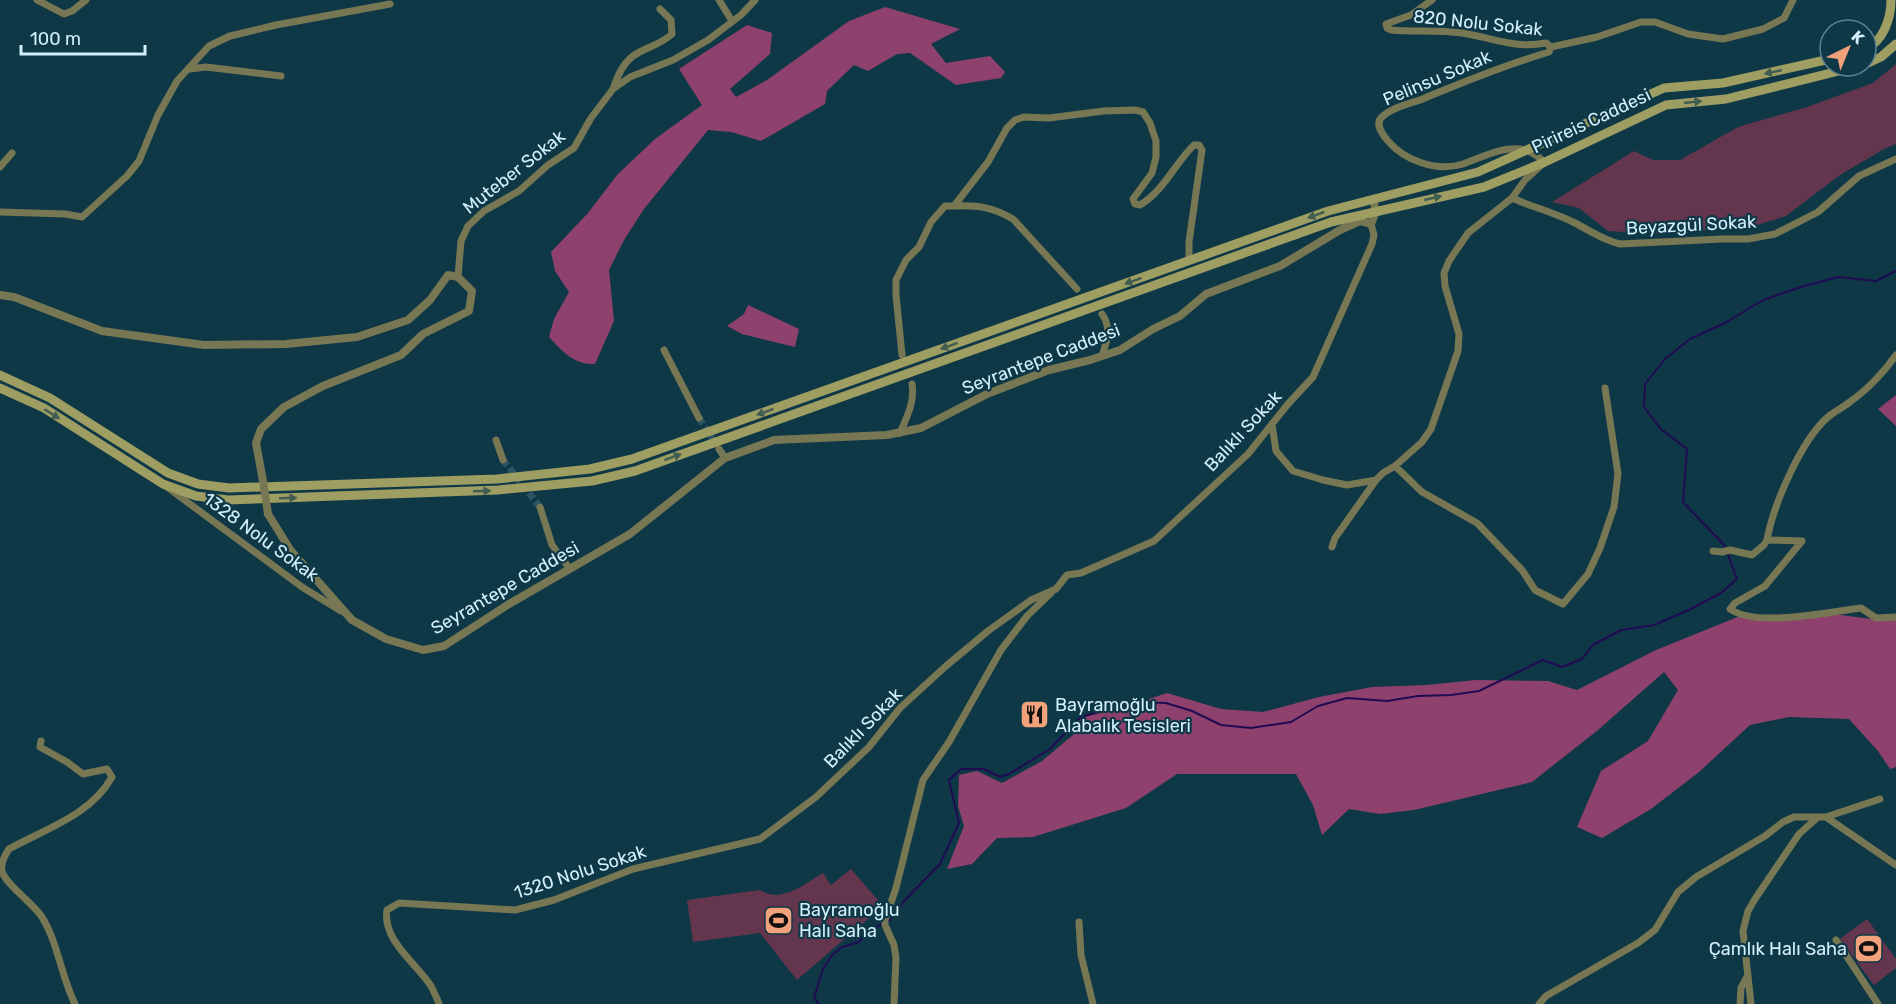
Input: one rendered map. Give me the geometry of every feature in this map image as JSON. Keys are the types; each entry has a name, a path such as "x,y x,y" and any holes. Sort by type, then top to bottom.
{"main road":[{"path":"1878,40 1885,29 1891,0"},
{"path":"1878,58 1896,44"},
{"name":"Pirireis Caddesi","path":"0,375 50,398 168,473 198,484 229,488 497,479 590,469 632,459 1328,211 1478,172 1664,88 1723,83 1818,62"},
{"name":"Pirireis Caddesi","path":"0,388 44,408 161,483 196,496 228,500 498,490 592,481 635,471 1331,222 1484,187 1545,162 1666,105 1726,99 1818,76"}],"street":[{"path":"37,0 64,14 86,0"},
{"path":"719,0 732,21"},
{"name":"Muteber Sokak","path":"458,278 461,241 468,226 484,211 519,191 548,165 574,148 591,118 613,89 630,77 682,55 708,40 754,0"},
{"name":"820 Nolu Sokak","path":"1432,0 1411,15 1386,24 1387,28 1398,31 1430,30 1461,33 1489,38 1510,45 1531,46 1546,43 1551,47"},
{"path":"1551,47 1598,37 1641,22 1655,22 1688,34 1723,39 1763,29 1784,18 1793,0"},
{"path":"0,212 64,214 82,217 127,176 139,161 177,81 209,46 230,36 276,25 390,4"},
{"path":"613,89 620,70 636,53 663,43 672,34 671,20 660,9"},
{"name":"Pelinsu Sokak","path":"1527,150 1508,149 1460,165 1427,164 1414,160 1395,148 1382,132 1379,120 1402,107 1498,68 1549,52 1551,47"},
{"path":"190,69 206,67 281,76"},
{"path":"954,206 988,162 1007,128 1015,120 1024,117 1049,118 1104,111 1135,110 1143,112 1150,123 1156,141 1156,157 1152,173 1136,193 1133,199 1135,204 1140,205 1147,201 1194,145 1199,145 1202,150 1189,242 1189,261"},
{"path":"1332,547 1335,538 1376,480 1422,442 1431,429 1458,351 1459,334 1444,286 1444,273 1449,261 1468,233 1512,198 1525,180 1545,162 1527,150"},
{"path":"0,167 12,153"},
{"name":"Beyazgül Sokak","path":"1512,198 1573,222 1606,241 1620,244 1748,239 1775,234 1794,225 1818,212 1859,176 1896,159"},
{"path":"1371,224 1376,211 1373,200"},
{"path":"902,355 896,280 906,260 919,247 931,222 945,206 978,205 1001,212 1013,219 1077,288"},
{"name":"Seyrantepe Caddesi","path":"458,278 472,291 469,311 423,334 402,355 323,386 284,407 261,429 256,443 268,514 291,551 352,620 386,639 423,650 444,646 509,604 630,534 725,458 774,440 887,435 921,428 987,394 1039,374 1120,350 1180,316 1206,294 1280,266 1340,230 1360,221 1371,224"},
{"name":"Balıklı Sokak","path":"894,1004 895,951 885,922 896,888 923,780 953,734 1001,650 1027,616 1056,589 1067,575 1081,573 1154,541 1248,454 1313,377 1372,244 1374,235 1371,224"},
{"path":"0,295 14,297 102,331 204,345 286,344 357,337 408,320 430,300 448,275 458,278"},
{"path":"1102,315 1107,320 1109,330 1102,356"},
{"path":"664,350 699,418"},
{"path":"1713,550 1722,552 1730,550 1752,555 1764,545 1776,504 1809,438 1828,418 1854,400 1891,363 1896,355"},
{"path":"900,433 912,404 914,392 912,384"},
{"path":"1395,466 1422,492 1477,523 1522,570 1535,590 1563,604 1588,574 1614,507 1618,474 1605,388"},
{"path":"1272,424 1276,451 1293,471 1347,485 1376,480"},
{"path":"496,440 503,460"},
{"path":"718,449 725,458"},
{"name":"1328 Nolu Sokak","path":"161,483 302,587 346,614"},
{"path":"540,507 552,544 570,569"},
{"path":"1767,540 1803,540 1765,586 1730,609 1737,614 1756,619 1805,616 1862,608 1876,618 1896,617"},
{"name":"Balıklı Sokak","path":"748,842 760,839 816,797 869,747 900,708 988,631 1031,600 1056,589"},
{"path":"40,741 40,747 83,774 107,769 112,777 106,788 76,815 9,849 3,857 2,871 42,918 75,1004"},
{"path":"1539,1004 1546,996 1638,943 1654,930 1678,892 1696,877 1766,836 1783,822 1794,818 1822,817 1880,799"},
{"path":"1822,817 1896,865"},
{"path":"1750,1004 1743,931 1748,911 1799,834 1822,817"},
{"name":"1320 Nolu Sokak","path":"439,1004 432,987 391,935 386,920 387,909 399,903 515,910 554,900 633,869 748,842"},
{"path":"1079,922 1081,956 1093,1004"},
{"path":"1836,940 1878,1004"},
{"path":"1740,1004 1741,988 1748,975"}],"shaded area":[{"path":"885,7 960,29 931,44 946,63 990,56 1005,72 1001,78 956,85 910,53 897,54 868,71 854,65 827,91 825,104 761,141 731,132 708,130 644,209 624,240 609,270 614,321 595,364 575,360 559,347 549,337 554,319 569,292 555,271 551,252 588,213 617,175 655,139 702,105 679,69 747,25 772,33 770,54 730,89 736,97 767,80 849,21"},
{"path":"1896,64 1896,144 1840,175 1786,216 1754,226 1655,234 1608,231 1579,208 1552,202 1634,151 1653,160 1680,160 1738,127 1807,107 1873,83"},
{"path":"748,305 799,329 795,347 742,334 727,326 744,314"},
{"path":"1896,395 1896,426 1878,409"},
{"path":"1826,613 1879,620 1896,619 1896,767 1890,769 1878,751 1849,719 1789,717 1750,725 1699,772 1651,809 1602,838 1577,827 1601,771 1648,741 1678,690 1664,672 1598,730 1532,782 1414,810 1380,814 1349,809 1322,835 1313,805 1296,774 1177,774 1126,808 1033,837 997,838 972,864 947,869 964,826 958,806 959,775 977,771 1002,783 1042,761 1073,735 1080,716 1124,707 1167,693 1221,709 1263,712 1319,697 1372,687 1476,680 1548,681 1577,690 1656,650 1740,616"},
{"name":"Bayramoğlu Halı Saha","path":"851,869 883,906 797,980 760,933 693,942 687,900 760,890 768,894 784,894 823,873 831,885"},
{"name":"Çamlık Halı Saha","path":"1867,919 1896,959 1896,968 1874,985 1840,939"}],"waterway":[{"path":"819,1004 814,998 823,969 832,955 842,947 859,942 868,931 890,920 905,900 940,864 959,823 949,780 961,769 984,769 1000,777 1009,774 1050,749 1081,717 1136,702 1166,703 1192,711 1221,725 1251,728 1291,722 1318,706 1347,698 1387,701 1479,691 1543,660 1562,667 1582,659 1593,645 1621,630 1654,625 1721,593 1737,579 1725,546 1683,502 1687,449 1661,429 1644,407 1645,384 1665,359 1690,339 1725,323 1763,300 1838,277 1876,281 1896,271"}],"tunnel":[{"path":"699,418 717,446"},
{"path":"503,460 540,507"}],"place":[{"name":"Bayramoğlu Alabalık Tesisleri","path":"1034,715"},
{"name":"Bayramoğlu Halı Saha","path":"778,920"},
{"name":"Çamlık Halı Saha","path":"1868,949"}]}
